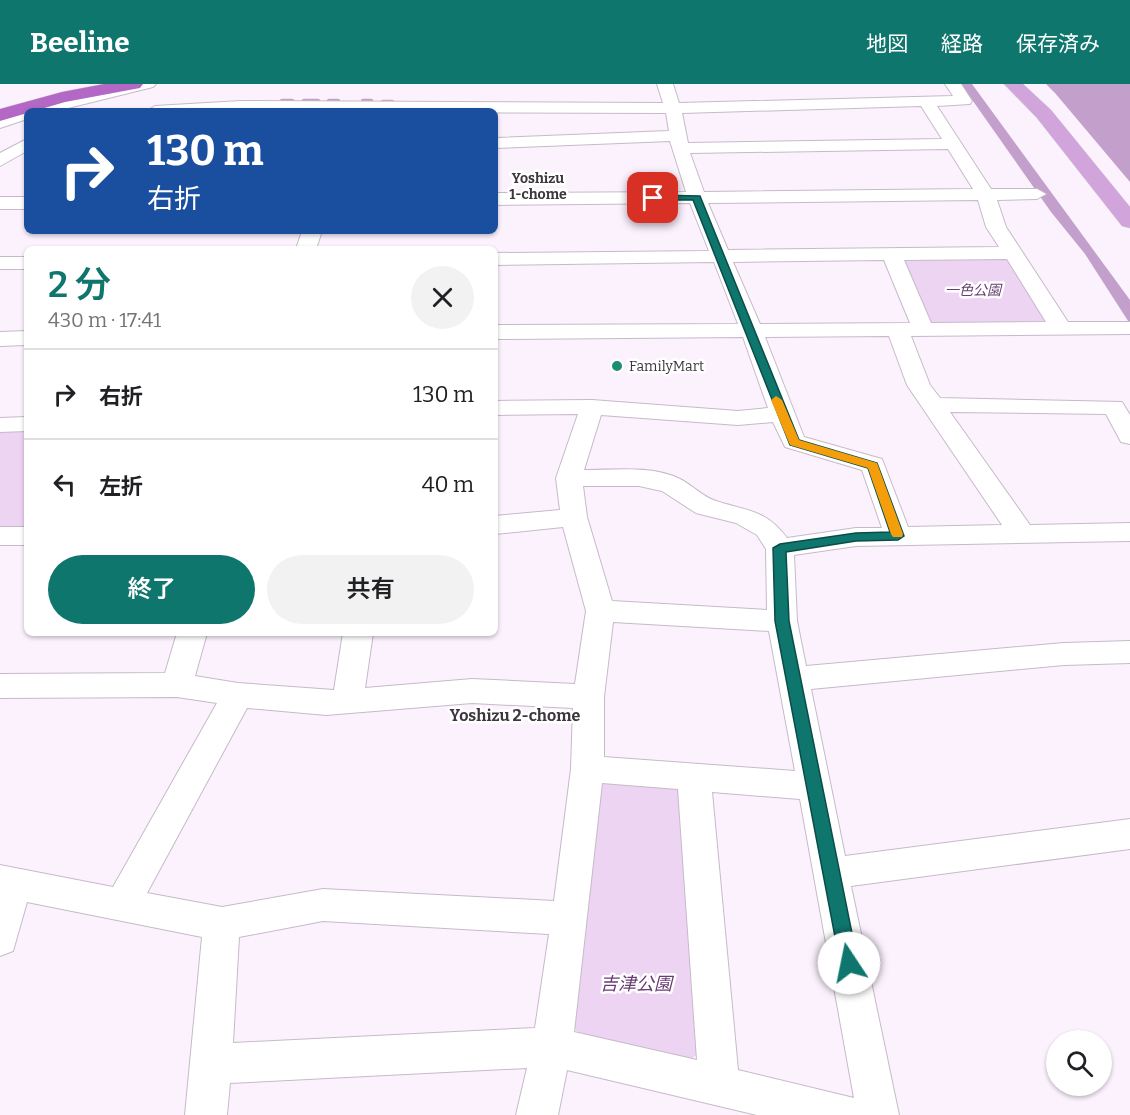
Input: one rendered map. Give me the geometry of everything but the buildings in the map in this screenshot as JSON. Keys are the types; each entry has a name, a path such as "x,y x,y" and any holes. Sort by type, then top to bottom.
{"highway":[{"path":"0,99 90,84"},
{"path":"0,115 72,94 134,84"}],"main road":[{"path":"1012,84 1044,114 1130,221"}],"street":[{"path":"48,108 148,84"},
{"path":"665,84 674,108 679,142 696,198 751,329 794,442 873,465 898,536"},
{"path":"189,108 349,103 674,108 964,101 953,84"},
{"path":"926,102 986,195 996,227 1061,328"},
{"path":"0,123 24,115"},
{"path":"498,143 953,144"},
{"path":"498,199 1037,194"},
{"path":"0,203 24,202"},
{"path":"498,259 1014,253"},
{"path":"892,255 923,329"},
{"path":"0,264 24,263"},
{"path":"897,329 919,385 1022,534"},
{"path":"498,332 1129,329"},
{"path":"0,339 24,338"},
{"path":"933,405 1113,407 1130,437"},
{"path":"498,408 592,407 738,418 782,414"},
{"path":"537,1115 552,1047 570,919 587,769 589,697 600,611 574,517 569,478 592,407"},
{"path":"0,425 24,424"},
{"path":"569,478 639,478 670,484 705,507 744,516 766,529 780,548 782,621 878,1115"},
{"path":"498,525 574,517"},
{"path":"780,548 856,537 1130,532"},
{"path":"0,537 24,536"},
{"path":"600,611 782,621"},
{"path":"177,685 191,636"},
{"path":"348,701 357,636"},
{"path":"794,679 1064,654 1130,652"},
{"path":"0,686 177,685 238,695 326,703 472,691 589,697"},
{"path":"122,904 238,695"},
{"path":"587,769 814,786"},
{"path":"694,777 719,1086"},
{"path":"831,873 1130,834"},
{"path":"0,939 7,881 222,924 323,905 570,919"},
{"path":"206,1115 222,924"},
{"path":"211,1064 552,1047 819,1112"}],"green space":[{"name":"一色公園","path":"1000,258 1011,262 1047,319 1043,322 931,323 924,319 903,259"},
{"path":"24,430 24,530 0,530 0,431"},
{"name":"吉津公園","path":"608,781 676,787 684,795 703,1049 689,1061 578,1033 570,1022 597,788"}],"shaded area":[{"path":"961,84 972,84 1130,300 1130,324 1085,254 1051,212"},
{"path":"1046,84 1130,84 1130,182 1055,93"}],"waterway":[{"path":"282,101 292,101"},
{"path":"304,101 318,101"},
{"path":"329,101 338,101"},
{"path":"363,101 371,101"},
{"path":"383,102 392,102"}],"slow traffic":[{"path":"776,400 794,442 873,465 897,534"}],"place":[{"name":"FamilyMart","path":"617,366"}],"district":[{"name":"Yoshizu 1-chome","path":"538,186"},
{"name":"Yoshizu 2-chome","path":"515,715"}],"route":[{"path":"653,198 696,198 751,329 794,442 873,465 898,536 856,537 780,548 782,621 849,963"}]}
